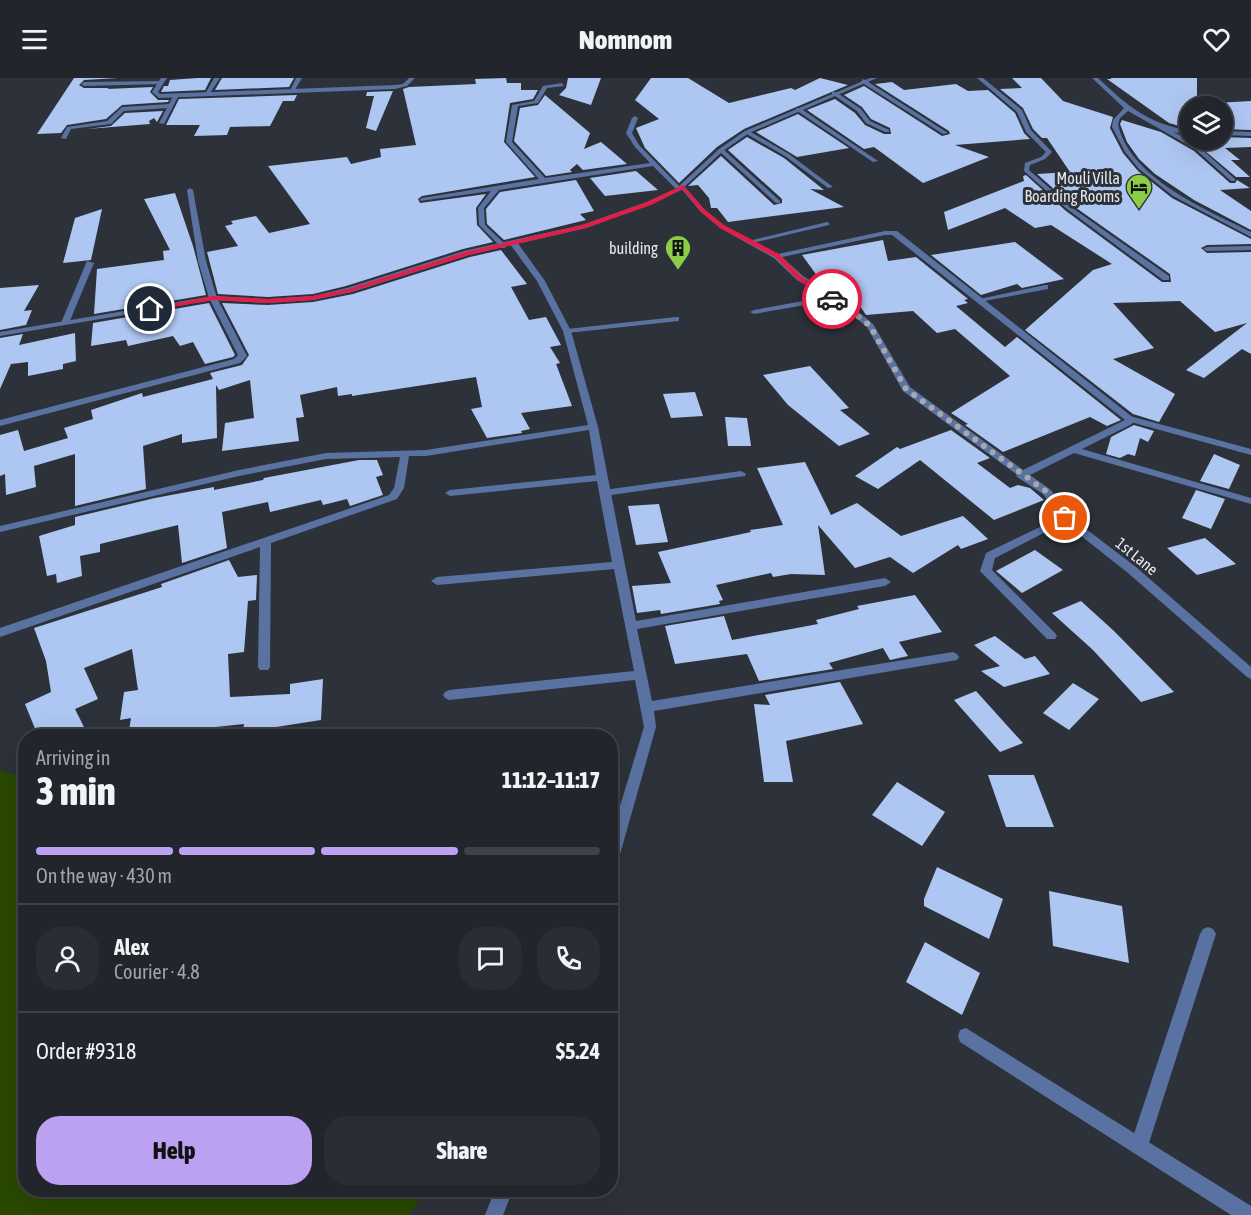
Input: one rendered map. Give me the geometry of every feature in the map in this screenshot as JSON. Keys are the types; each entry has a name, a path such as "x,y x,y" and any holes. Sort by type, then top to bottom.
{"street":[{"path":"206,95 217,78"},
{"path":"291,92 299,78"},
{"path":"84,84 162,81 156,94 206,95 395,87 405,85 412,78"},
{"path":"0,334 213,298 268,301 313,298 350,290 467,253 584,227 649,203 681,188 721,150 747,132 834,93 874,78"},
{"path":"980,78 1020,111 1028,132 1049,152 1043,158 1027,164 1026,170 1069,208 1166,278"},
{"path":"1095,78 1127,108 1197,148 1233,180"},
{"path":"863,81 945,133"},
{"path":"543,180 509,142 515,105 536,102 545,87 562,85"},
{"path":"834,93 859,110 868,122 887,131"},
{"path":"162,123 176,95"},
{"path":"64,138 69,128 109,123 122,109 170,106"},
{"path":"1127,108 1119,116 1116,128 1123,147 1141,168 1183,199 1251,235"},
{"path":"798,109 875,161"},
{"name":"1st Lane","path":"635,118 629,133 637,146 702,210 722,226 777,256 800,278 845,305 870,326 906,389 1047,492 1065,518 1132,570 1251,674"},
{"path":"1164,128 1179,131"},
{"path":"747,132 787,155 830,187"},
{"path":"1233,134 1250,135"},
{"path":"721,150 778,202"},
{"path":"422,200 654,164"},
{"path":"497,188 481,208 482,225 508,245 541,281 567,331 593,427 604,494 632,626 650,727 618,837"},
{"path":"0,423 237,362 243,356 213,298 202,261 190,190"},
{"path":"752,241 827,224"},
{"path":"777,256 894,233 1130,419 1251,452"},
{"path":"1207,249 1251,248"},
{"path":"65,323 90,263"},
{"path":"979,300 1045,287"},
{"path":"754,312 831,298"},
{"path":"567,331 676,319"},
{"path":"1021,475 1129,422 1130,419"},
{"path":"0,529 239,473 326,456 405,454 593,427"},
{"path":"1071,449 1251,501"},
{"path":"0,633 393,496 399,488 405,454"},
{"path":"604,494 741,474"},
{"path":"450,493 601,478"},
{"path":"1051,636 986,571 990,556 1065,518"},
{"path":"264,667 266,540"},
{"path":"436,580 619,565"},
{"path":"632,626 885,582"},
{"path":"647,707 953,657"},
{"path":"450,695 641,675"},
{"path":"1139,1146 1208,934"},
{"path":"966,1036 1248,1215"},
{"path":"494,1215 501,1197"}],"green space":[{"path":"0,770 18,776 18,1197 421,1197 409,1215 0,1215"}],"building":[{"path":"74,78 118,78 84,80 79,85 84,88 109,88 107,89 153,87 150,92 158,100 169,100 168,102 122,105 106,119 67,125 61,133 37,134"},
{"path":"211,78 205,90 161,92 164,86 168,86 170,80"},
{"path":"222,78 294,78 289,87 215,90"},
{"path":"506,78 507,83 521,83 521,90 538,90 533,99 510,103 504,142 535,177 422,196 418,199 420,203 486,194 476,208 477,225 493,242 313,294 268,297 218,294 207,252 238,246 225,226 233,224 231,221 256,216 269,233 310,224 268,166 347,157 351,164 381,157 380,149 416,145 403,89 476,84 475,79"},
{"path":"568,78 601,78 591,105 559,95 566,88"},
{"path":"651,78 688,78 729,103 791,88 795,90 820,78 848,85 744,129 717,147 679,183 645,148 636,128 659,119 635,100"},
{"path":"1012,78 1041,78 1063,101 1113,117 1110,128 1123,153 1138,171 1172,198 1251,239 1251,244 1207,245 1201,248 1207,253 1251,252 1251,354 1242,349 1204,378 1186,370 1247,323 1215,332 1180,301 1113,303 1154,348 1113,359 1175,394 1159,422 1133,414 1025,330 1093,270 1112,264 1051,225 1035,228 1005,208 948,230 944,212 1024,181 1023,176 1026,175 1066,211 1162,282 1171,282 1170,274 1072,205 1037,174 1070,172 1047,138 1042,138 1033,129 1023,108 1000,89 1022,88"},
{"path":"1110,78 1197,78 1197,96 1179,96 1179,126 1169,123 1107,79 1112,79"},
{"path":"892,82 904,90 956,84 968,91 988,90 1015,113 1024,133 1030,139 955,145 989,157 923,183 874,147 864,149 807,110 835,99 855,113 865,125 884,134 891,134 890,128 871,119 862,107 844,95 864,86 942,136 950,134 949,131 875,84"},
{"path":"393,91 376,131 366,128 374,96 366,96 367,92"},
{"path":"297,95 294,101 283,101 270,126 230,127 227,135 194,136 200,125 166,125 179,99"},
{"path":"545,95 590,133 584,149 601,142 627,164 583,170 577,164 570,170 572,172 546,176 514,141 520,108 538,105"},
{"path":"1251,101 1251,130 1233,129 1233,102"},
{"path":"163,111 157,122 154,118 149,121 150,124 87,129 111,126 125,113"},
{"path":"798,114 849,148 797,157 756,132"},
{"path":"1122,120 1161,132 1179,142 1179,150 1194,151 1230,183 1235,183 1237,180 1250,188 1220,190 1251,211 1251,230 1194,200 1155,174 1139,159 1127,142 1120,124"},
{"path":"747,137 784,158 824,190 810,189 844,207 728,222 717,208 711,208 709,198 698,185 688,186 721,156 774,205 782,203 782,199 728,150"},
{"path":"1233,137 1251,138 1251,147 1233,148"},
{"path":"1204,150 1228,150 1240,160 1231,160 1250,177 1236,177"},
{"path":"636,171 658,190 605,196 590,178"},
{"path":"576,180 594,211 580,214 586,220 504,240 487,224 486,209 500,192"},
{"path":"175,193 193,246 206,295 94,314 97,269 164,260 163,251 170,250 144,199"},
{"path":"102,209 91,260 63,263 75,218"},
{"path":"883,240 888,261 916,257 968,299 964,300 968,303 956,306 1005,347 1017,337 1121,420 1107,426 1090,417 1003,452 965,425 968,424 951,413 1010,376 955,329 937,333 913,311 866,315 849,290 832,283 823,284 802,255"},
{"path":"1015,242 1064,279 1022,288 1017,284 981,295 931,255"},
{"path":"501,250 527,284 511,287 529,320 546,317 561,345 550,347 560,363 556,364 572,406 521,413 530,429 521,431 522,433 487,438 471,409 482,407 476,377 352,396 352,394 338,396 337,387 300,395 304,417 296,418 299,441 222,451 225,423 254,418 250,380 219,390 216,385 217,438 182,443 182,434 143,446 146,489 75,506 75,454 34,466 36,487 6,495 5,474 0,476 0,435 18,430 24,451 68,438 64,428 93,419 91,410 142,393 143,397 213,379 210,373 242,365 249,355 222,303 268,305 313,302 353,294 470,257"},
{"path":"39,285 24,311 32,310 26,325 0,330 0,288"},
{"path":"209,303 235,355 233,357 205,364 193,342 180,346 173,336 128,346 126,340 91,346 93,323"},
{"path":"75,333 76,361 63,364 63,369 28,376 28,362 11,364 0,389 0,338 23,334 19,345"},
{"path":"810,366 849,408 840,410 870,434 839,446 788,405 763,375"},
{"path":"695,392 703,416 671,418 663,394"},
{"path":"725,417 747,418 751,446 728,446"},
{"path":"1134,425 1154,431 1148,442 1140,438 1135,456 1128,454 1120,458 1106,454 1111,437"},
{"path":"951,430 990,458 977,463 1010,488 1018,485 1030,488 1044,500 994,520 920,460 878,489 855,476 897,447 900,449"},
{"path":"1214,454 1240,465 1229,489 1200,481"},
{"path":"359,460 377,460 383,475 376,477 383,495 350,506 347,499 323,505 321,500 270,512 268,502 222,512 227,548 182,563 178,525 100,544 100,552 80,556 82,576 57,583 56,574 47,576 39,536 75,525 75,517 155,498 214,487 214,490"},
{"path":"805,462 831,515 857,503 901,536 963,516 988,539 961,549 958,545 913,573 890,557 855,568 818,525 825,575 791,574 773,577 771,573 716,585 723,600 719,601 720,604 661,614 660,610 637,613 632,586 671,583 658,552 751,532 750,530 783,525 757,468"},
{"path":"1196,490 1225,499 1211,529 1182,518"},
{"path":"659,504 668,542 636,545 628,506"},
{"path":"1205,538 1236,564 1197,575 1167,548"},
{"path":"1035,550 1063,570 1022,593 996,571"},
{"path":"229,560 238,577 257,575 256,600 248,601 244,652 228,654 230,697 290,694 290,684 323,679 321,720 275,729 243,729 244,724 197,729 129,729 131,718 120,720 124,692 138,690 132,649 84,668 98,699 75,709 85,729 35,729 25,704 51,692 46,661 34,628 162,587 161,584"},
{"path":"915,595 942,632 899,642 908,656 890,660 883,648 829,663 833,669 759,681 747,654 675,664 665,626 724,616 732,640 818,624 816,620 859,609 857,606"},
{"path":"1081,601 1174,692 1141,702 1093,650 1052,613"},
{"path":"995,636 1025,659 1035,656 1050,674 1004,687 981,671 1000,666 974,645"},
{"path":"840,682 863,724 786,741 793,782 764,782 754,704 770,705 765,695"},
{"path":"1073,683 1099,699 1069,730 1043,713"},
{"path":"976,691 1023,743 1000,752 954,700"},
{"path":"988,775 1034,775 1054,827 1006,827"},
{"path":"897,782 945,812 922,846 872,815"},
{"path":"937,867 1003,899 989,939 924,906 924,899"},
{"path":"1049,891 1122,906 1129,963 1053,946"},
{"path":"925,942 980,973 962,1015 906,982"}],"way so far":[{"path":"832,299 845,305 870,326 906,389 1047,492 1065,518"}],"place":[{"name":"Mouli Villa Boarding Rooms","path":"1139,210"},
{"name":"building","path":"678,271"}],"route":[{"path":"150,309 213,298 268,301 313,298 350,290 467,253 584,227 649,203 683,187 702,210 722,226 777,256 800,278 832,299"}]}
